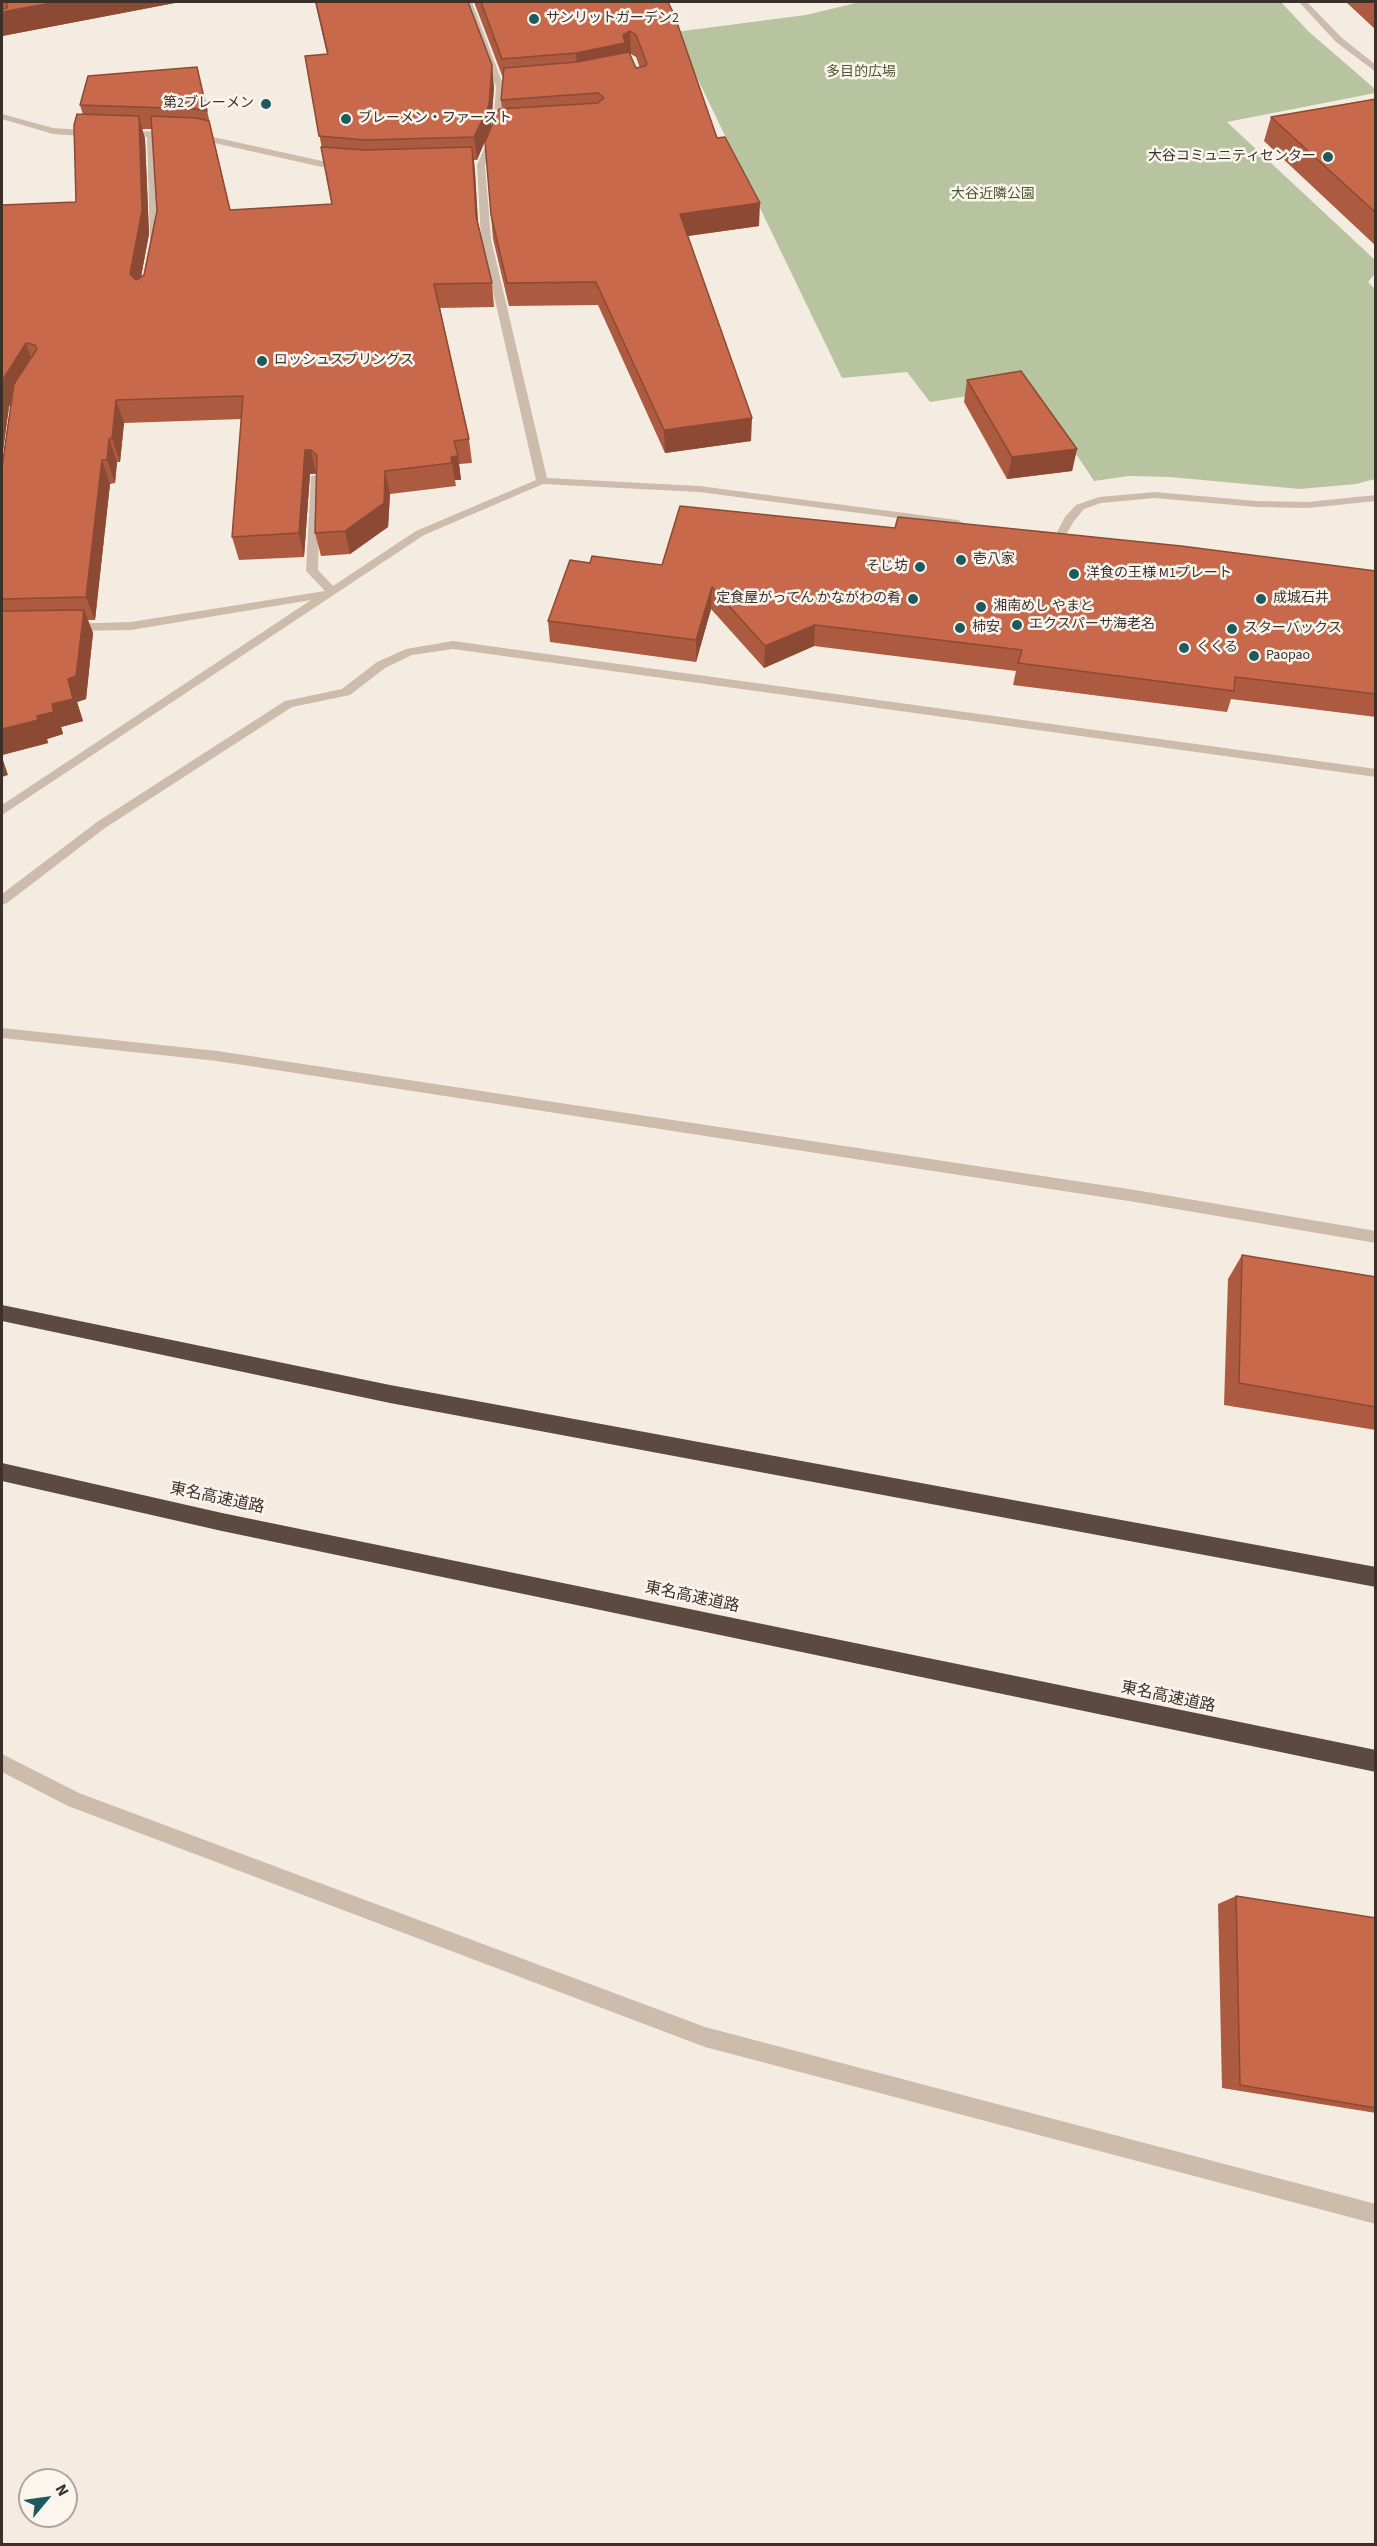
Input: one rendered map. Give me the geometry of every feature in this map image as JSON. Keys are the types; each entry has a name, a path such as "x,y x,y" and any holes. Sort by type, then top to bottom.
{"highway":[{"path":"2,1313 390,1394 1376,1577"},
{"name":"東名高速道路","path":"2,1472 245,1527 1376,1761"}],"street":[{"path":"468,2 500,87 497,128 481,165 486,239 542,481"},
{"path":"1303,2 1339,40 1376,70"},
{"path":"500,87 511,86"},
{"path":"2,117 53,131 106,134"},
{"path":"497,128 509,127"},
{"path":"117,134 202,136 322,164 357,167"},
{"path":"151,134 156,234 154,244"},
{"path":"470,165 481,165"},
{"path":"315,478 312,571 333,592"},
{"path":"2,811 420,533 542,481 699,489 970,525"},
{"path":"1061,536 1069,519 1080,507 1099,500 1155,495 1256,504 1308,505 1376,498"},
{"path":"60,627 131,626 333,592"},
{"path":"2,900 101,825 289,704 346,692 381,665 410,652 453,645 1376,773"},
{"path":"2,1033 217,1056 1135,1196 1376,1237"},
{"path":"2,1763 74,1800 705,2037 1376,2214"}],"green space":[{"name":"大谷近隣公園","path":"860,2 1281,2 1308,31 1375,89 1375,93 1227,122 1375,260 1375,274 1368,282 1376,290 1375,479 1356,484 1300,489 1170,477 1129,476 1094,481 1031,386 930,402 907,372 842,378 675,32 806,15"}],"building":[{"path":"7,2 57,2 2,12 2,9 7,8"},
{"path":"316,2 468,2 492,65 489,105 474,137 365,140 319,136 305,56 328,54"},
{"path":"481,2 668,2 717,138 725,137 760,203 680,214 752,418 664,430 596,282 507,283 491,215 485,142 499,109 598,103 604,98 598,93 501,100 504,68 577,62 629,52 636,68 647,64 636,35 630,31 623,35 625,43 576,53 502,59"},
{"path":"197,67 207,111 80,105 88,76"},
{"path":"1376,99 1376,213 1271,117"},
{"path":"77,114 139,116 142,211 130,274 136,280 144,275 157,211 151,116 196,118 209,121 230,210 332,204 321,147 365,150 472,147 476,216 492,283 434,284 469,439 454,441 458,456 451,457 452,463 385,471 384,503 345,531 315,533 317,455 311,450 305,450 299,533 232,537 243,396 116,400 107,460 102,460 86,597 2,599 2,467 14,384 37,349 35,345 26,343 2,381 2,205 76,202 74,125"},
{"path":"1021,371 1077,449 1012,457 967,380"},
{"name":"エクスパーサ海老名","path":"680,506 895,528 898,517 1181,546 1376,571 1376,694 1235,677 1234,691 1018,663 1022,650 815,625 765,646 712,587 696,640 548,621 570,560 590,563 592,556 662,565"},
{"path":"84,610 76,676 68,679 73,699 52,704 54,712 37,716 38,720 2,729 2,611"},
{"path":"1242,1255 1376,1277 1376,1407 1239,1383"},
{"path":"1236,1896 1376,1918 1376,2108 1240,2085"}],"place":[{"name":"サンリットガーデン2","path":"534,19"},
{"name":"第2ブレーメン","path":"266,104"},
{"name":"ブレーメン・ファースト","path":"346,119"},
{"name":"大谷コミュニティセンター","path":"1328,157"},
{"name":"ロッシュスプリングス","path":"262,361"},
{"name":"壱八家","path":"961,560"},
{"name":"そじ坊","path":"920,567"},
{"name":"洋食の王様 M1プレート","path":"1074,574"},
{"name":"定食屋がってん かながわの肴","path":"913,599"},
{"name":"成城石井","path":"1261,599"},
{"name":"湘南めし やまと","path":"981,607"},
{"name":"エクスパーサ海老名","path":"1017,625"},
{"name":"柿安","path":"960,628"},
{"name":"スターバックス","path":"1232,629"},
{"name":"くくる","path":"1184,648"},
{"name":"Paopao","path":"1254,656"}],"park label":[{"name":"多目的広場","path":"861,73"}]}
